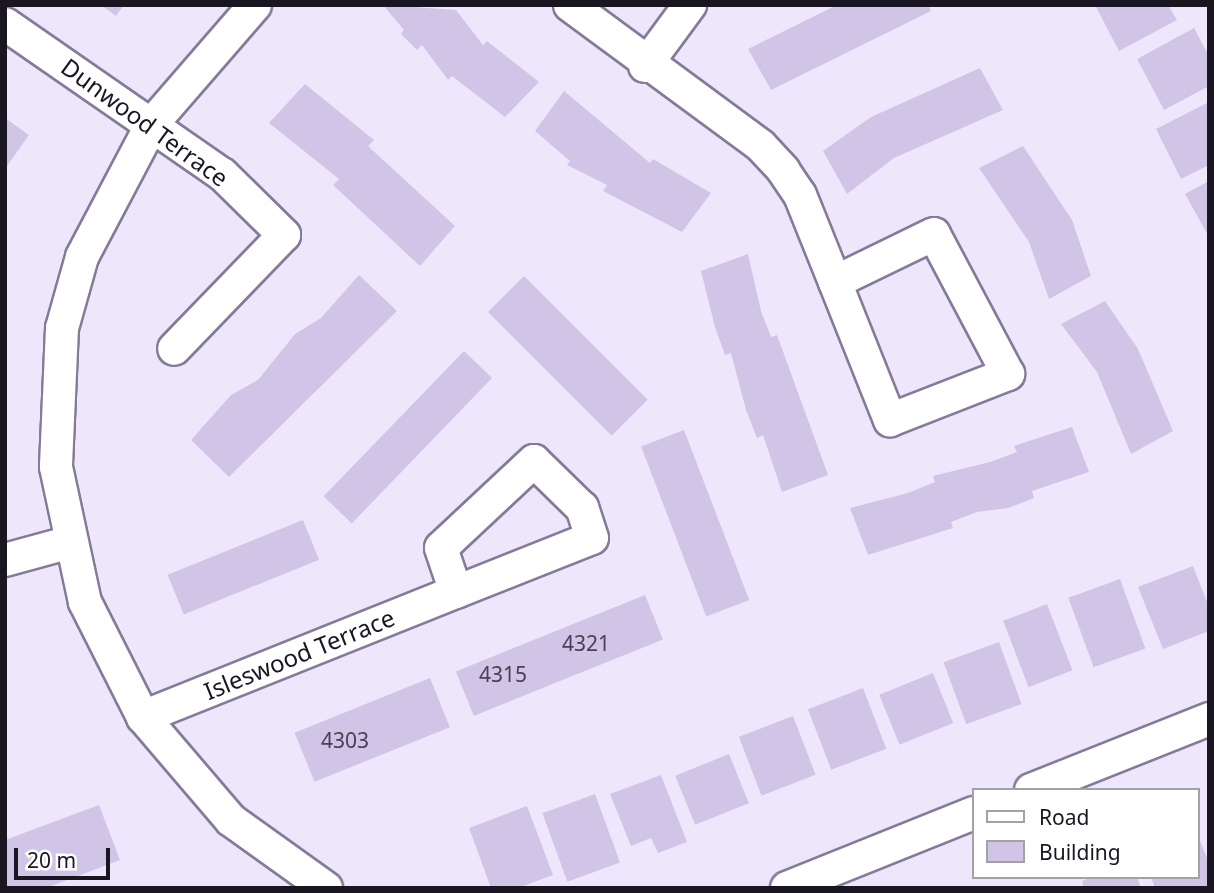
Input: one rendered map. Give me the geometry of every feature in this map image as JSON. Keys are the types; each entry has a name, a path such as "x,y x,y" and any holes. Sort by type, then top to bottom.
{"street":[{"path":"255,5 152,124 82,257 62,328 56,467 67,543 85,603 143,716 231,820 326,888"},
{"path":"570,5 645,66 761,146 783,170 800,195 890,420 1008,374 934,234 835,282"},
{"path":"645,66 690,5"},
{"name":"Dunwood Terrace","path":"5,24 222,174 284,236 174,349"},
{"name":"Isleswood Terrace","path":"143,716 456,592 592,538 582,508 534,461 442,548 456,592"},
{"path":"5,560 67,543"},
{"path":"1036,788 1209,719"},
{"path":"787,888 972,814"}],"building":[{"path":"101,5 124,5 116,16"},
{"path":"383,5 456,10 483,45 487,41 539,82 505,117 452,76 448,80 422,45 417,50 401,34 404,30"},
{"path":"837,5 928,5 931,11 771,90 748,49"},
{"path":"1095,5 1168,5 1177,20 1119,51"},
{"path":"1194,28 1209,56 1209,86 1164,110 1137,59"},
{"path":"980,68 1003,110 894,158 847,194 823,151 871,117"},
{"path":"305,84 374,140 368,146 455,226 420,266 333,185 339,179 269,123"},
{"path":"564,91 650,163 653,159 711,193 682,232 603,191 607,185 567,165 570,161 535,131"},
{"path":"1209,102 1209,165 1181,179 1156,129"},
{"path":"5,118 29,135 5,169"},
{"path":"1023,146 1072,220 1091,276 1049,299 1029,242 979,168"},
{"path":"1209,181 1209,237 1185,194"},
{"path":"748,254 761,311 771,337 777,335 828,475 782,492 763,435 757,438 746,410 731,353 725,355 701,271"},
{"path":"359,275 397,311 229,477 191,440 231,395 258,380 295,334 321,318"},
{"path":"524,276 648,400 612,436 488,312"},
{"path":"1105,301 1138,349 1173,431 1131,454 1097,372 1061,324"},
{"path":"464,351 492,378 352,523 324,496"},
{"path":"1072,427 1089,472 1032,491 1034,498 1008,508 977,512 951,522 953,528 868,555 850,508 908,493 935,482 933,476 990,462 1017,452 1014,446"},
{"path":"684,430 749,600 706,616 641,446"},
{"path":"303,520 319,560 184,615 168,575"},
{"path":"1193,566 1209,607 1209,631 1163,649 1138,587"},
{"path":"1120,579 1145,649 1094,667 1068,598"},
{"path":"645,595 663,640 474,716 456,671"},
{"path":"1047,604 1072,670 1029,687 1003,621"},
{"path":"999,642 1022,704 966,724 944,662"},
{"path":"933,673 953,723 899,745 879,695"},
{"path":"430,678 450,727 314,782 295,733"},
{"path":"863,688 886,749 831,770 808,709"},
{"path":"793,716 816,775 761,796 739,737"},
{"path":"729,754 749,803 695,825 675,776"},
{"path":"661,775 687,842 658,853 651,838 631,846 610,794"},
{"path":"595,794 620,863 567,882 542,813"},
{"path":"99,805 120,860 46,888 5,888 5,840"},
{"path":"527,806 553,875 518,888 491,888 469,828"},
{"path":"1200,841 1209,863 1209,888 1155,888 1152,879 1200,879"},
{"path":"1138,879 1141,888 1084,888 1082,881"}]}
